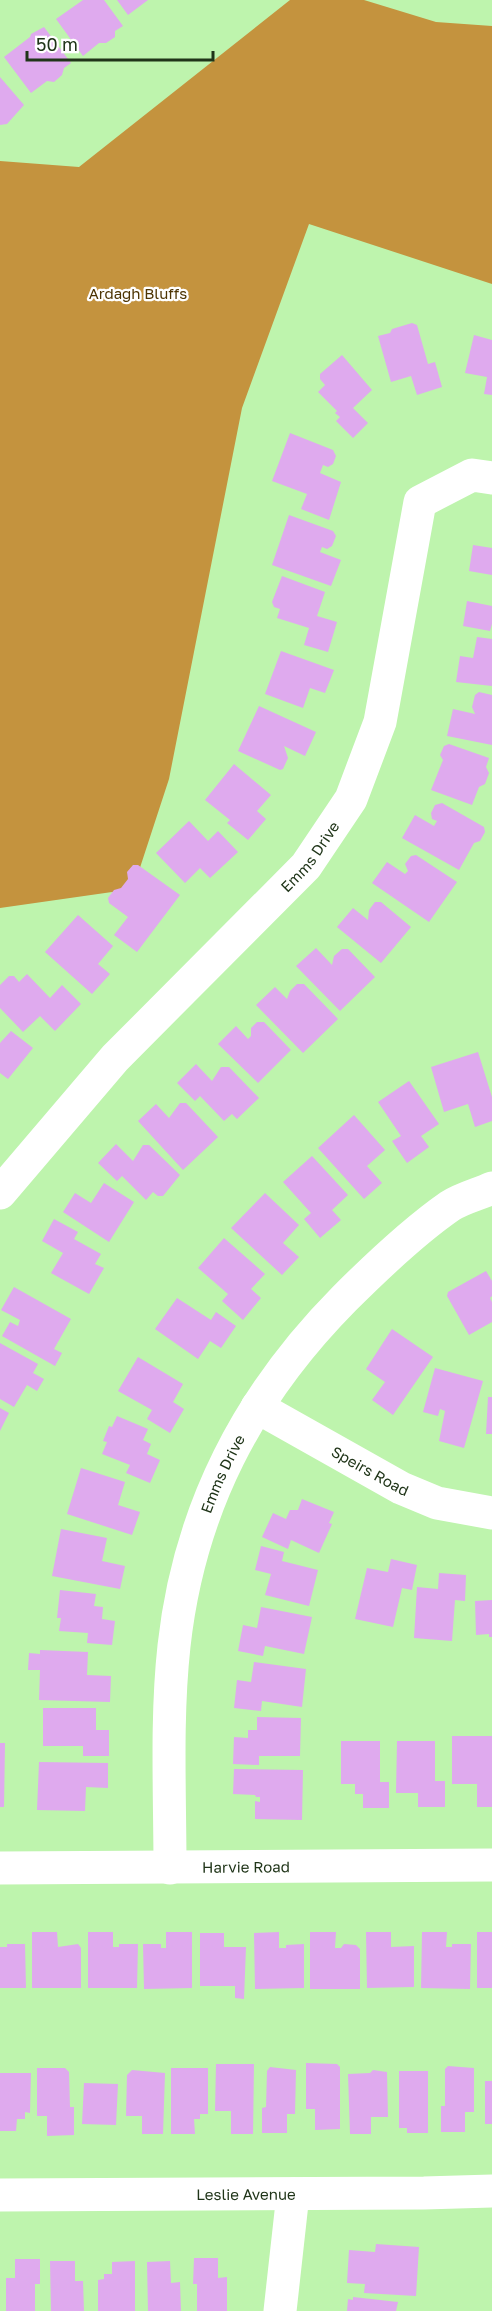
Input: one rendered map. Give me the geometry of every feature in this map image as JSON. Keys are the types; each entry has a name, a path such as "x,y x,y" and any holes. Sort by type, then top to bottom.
{"street":[{"name":"Emms Drive","path":"0,1193 115,1059 306,866 351,799 380,722 420,502 472,475 492,478"},
{"name":"Emms Drive","path":"170,1868 171,1712 174,1648 189,1560 205,1506 219,1475 257,1407 303,1342 358,1285 452,1205 492,1188"},
{"name":"Speirs Road","path":"257,1407 400,1488 437,1503 492,1512"},
{"name":"Harvie Road","path":"0,1868 492,1865"},
{"name":"Leslie Avenue","path":"0,2195 492,2191"},
{"path":"280,2311 293,2194"}],"green space":[{"name":"Ardagh Bluffs","path":"290,0 364,0 436,22 492,26 492,284 309,224 242,408 169,779 133,889 0,908 0,161 79,167"}],"building":[{"path":"83,0 104,0 123,26 115,31 115,37 106,43 99,43 83,56 56,19"},
{"path":"117,0 148,0 128,15"},
{"path":"44,27 71,63 64,68 62,75 54,82 47,81 31,93 4,57 31,34"},
{"path":"0,77 24,105 7,124 0,125"},
{"path":"412,323 417,325 428,364 435,362 442,387 417,395 411,376 391,382 378,336"},
{"path":"474,335 492,340 492,395 484,394 487,377 465,373"},
{"path":"342,355 372,390 353,408 368,423 353,438 336,421 340,417 335,413 337,411 318,392 325,385 320,379 320,374"},
{"path":"290,433 333,450 336,456 333,464 328,467 323,465 320,473 341,482 329,520 301,509 307,494 272,481"},
{"path":"289,515 333,531 336,536 332,546 327,549 322,547 320,552 341,560 331,586 272,565"},
{"path":"473,545 492,548 492,575 469,571"},
{"path":"282,576 325,592 317,616 337,622 328,652 304,645 309,628 277,618 280,609 274,607 272,602"},
{"path":"467,601 492,606 490,631 463,626"},
{"path":"477,637 492,639 492,686 456,682 460,656 473,658"},
{"path":"281,651 334,670 325,693 310,688 303,708 265,694"},
{"path":"479,692 492,695 492,745 447,736 453,709 475,714 472,707 475,695"},
{"path":"259,706 316,732 305,756 284,746 288,758 283,769 280,770 238,751"},
{"path":"449,744 489,758 486,767 489,773 485,784 479,787 472,805 431,790 443,760 440,755 444,746"},
{"path":"234,764 271,795 257,811 266,819 248,840 227,823 230,820 205,800"},
{"path":"442,803 484,827 485,832 480,841 474,843 459,870 402,838 415,815 434,826 437,821 432,819 431,813 435,805"},
{"path":"189,821 208,841 218,831 238,852 210,878 200,868 185,883 156,853"},
{"path":"416,855 457,882 429,922 372,883 387,862 405,874 408,871 405,864 411,856"},
{"path":"133,865 138,865 180,895 137,952 114,935 128,917 109,903 108,898 128,879 127,872"},
{"path":"375,902 381,902 411,927 381,963 337,927 353,908 368,920 369,910"},
{"path":"78,915 113,946 98,964 110,974 92,994 45,952"},
{"path":"316,948 332,965 334,956 342,949 348,949 375,977 340,1011 296,966"},
{"path":"27,974 50,998 62,985 81,1004 55,1031 40,1016 23,1032 0,1008 0,985 9,976 14,976 19,982"},
{"path":"297,984 304,984 338,1019 303,1053 256,1005 275,987 287,999 290,991"},
{"path":"257,1022 264,1022 291,1050 258,1083 218,1044 236,1026 248,1039 251,1036 251,1028"},
{"path":"11,1031 33,1048 8,1079 0,1073 0,1043"},
{"path":"478,1052 492,1097 492,1121 475,1127 468,1104 444,1112 431,1067"},
{"path":"196,1064 212,1081 221,1067 229,1067 259,1098 237,1119 232,1114 224,1121 200,1096 195,1101 177,1083"},
{"path":"409,1081 439,1124 421,1136 429,1147 407,1163 392,1141 401,1136 378,1102"},
{"path":"180,1103 186,1103 218,1137 183,1170 138,1121 156,1104 169,1118"},
{"path":"354,1115 385,1150 367,1166 382,1183 364,1199 318,1148"},
{"path":"116,1144 133,1161 143,1145 149,1145 180,1175 163,1196 158,1196 153,1192 146,1200 122,1176 117,1181 98,1163"},
{"path":"312,1156 348,1195 332,1210 341,1220 320,1238 304,1219 311,1213 283,1182"},
{"path":"104,1183 134,1202 109,1242 63,1212 75,1193 91,1203"},
{"path":"265,1193 299,1225 283,1243 299,1257 282,1275 231,1228"},
{"path":"54,1219 78,1232 74,1239 101,1254 95,1264 104,1268 89,1294 51,1273 63,1253 42,1241"},
{"path":"224,1238 265,1274 251,1289 261,1298 243,1320 222,1301 228,1294 198,1268"},
{"path":"486,1271 492,1281 490,1298 492,1322 469,1335 447,1296 448,1292"},
{"path":"14,1287 71,1319 54,1349 62,1353 55,1366 2,1336 10,1322 18,1326 20,1320 1,1310"},
{"path":"177,1298 211,1320 216,1312 236,1326 221,1348 210,1341 198,1359 155,1329"},
{"path":"392,1329 433,1357 393,1415 372,1400 385,1382 366,1369"},
{"path":"0,1343 38,1364 33,1373 44,1379 37,1391 27,1385 14,1407 0,1399"},
{"path":"138,1357 183,1384 173,1402 184,1409 170,1433 147,1419 152,1410 118,1391"},
{"path":"435,1368 483,1381 464,1448 439,1441 445,1411 440,1409 438,1416 423,1412"},
{"path":"488,1397 492,1397 492,1434 486,1434"},
{"path":"0,1408 9,1413 0,1431"},
{"path":"117,1416 148,1429 143,1440 151,1444 147,1454 160,1460 150,1483 126,1473 130,1465 102,1454 107,1442 103,1441 109,1426 112,1427"},
{"path":"81,1468 125,1482 118,1505 140,1512 132,1535 67,1514"},
{"path":"302,1499 334,1512 329,1523 332,1524 319,1553 291,1540 288,1549 262,1537 273,1513 286,1519 290,1510 298,1510"},
{"path":"61,1529 107,1538 102,1561 125,1566 120,1589 52,1576"},
{"path":"261,1546 284,1552 282,1561 318,1570 309,1606 265,1595 271,1574 255,1570"},
{"path":"391,1559 417,1565 412,1590 402,1588 393,1627 355,1619 367,1568 388,1572"},
{"path":"439,1573 466,1575 465,1601 455,1600 452,1641 414,1638 417,1587 438,1589"},
{"path":"60,1590 96,1594 94,1606 103,1607 102,1619 115,1621 112,1645 87,1643 88,1633 59,1631 61,1618 57,1618"},
{"path":"492,1600 492,1637 489,1637 489,1634 476,1635 475,1601"},
{"path":"261,1607 312,1617 304,1654 265,1646 263,1656 238,1651 243,1625 257,1628"},
{"path":"40,1650 88,1652 87,1675 111,1676 110,1702 39,1700 40,1670 28,1670 29,1653 40,1654"},
{"path":"254,1662 306,1669 302,1707 262,1701 261,1711 234,1708 237,1680 251,1682"},
{"path":"43,1708 96,1708 96,1730 109,1730 109,1756 83,1756 83,1746 43,1746"},
{"path":"257,1717 301,1718 300,1756 259,1756 259,1765 233,1764 234,1737 248,1738 248,1730 257,1730"},
{"path":"452,1736 492,1736 492,1807 477,1807 477,1784 452,1784"},
{"path":"341,1741 380,1741 380,1782 389,1782 389,1808 363,1808 363,1794 355,1794 355,1784 341,1784"},
{"path":"397,1741 435,1741 435,1781 445,1781 445,1807 418,1807 418,1793 396,1793"},
{"path":"0,1743 5,1743 4,1807 0,1807"},
{"path":"39,1762 108,1763 108,1788 86,1787 85,1811 37,1810"},
{"path":"234,1769 303,1770 302,1820 255,1819 255,1801 260,1802 260,1797 233,1794"},
{"path":"32,1932 57,1932 58,1947 78,1944 81,1948 81,1988 32,1988"},
{"path":"88,1932 113,1932 113,1947 119,1947 119,1944 138,1944 137,1988 88,1988"},
{"path":"166,1932 192,1932 192,1988 144,1989 143,1944 161,1944 161,1948 166,1948"},
{"path":"279,1932 279,1948 286,1948 286,1945 304,1944 304,1988 255,1989 254,1933"},
{"path":"310,1932 336,1932 335,1948 341,1948 344,1944 356,1945 360,1949 360,1989 310,1989"},
{"path":"366,1932 391,1932 391,1947 414,1946 414,1987 367,1988"},
{"path":"422,1932 447,1932 446,1947 452,1947 452,1944 471,1944 470,1989 421,1988"},
{"path":"477,1932 492,1932 492,1988 477,1988"},
{"path":"200,1933 224,1933 224,1947 246,1947 244,1999 235,1998 235,1986 200,1986"},
{"path":"7,1944 25,1944 26,1988 0,1988 0,1947 7,1947"},
{"path":"306,2063 337,2064 340,2067 340,2129 315,2130 315,2109 306,2109"},
{"path":"216,2064 254,2064 253,2134 231,2134 231,2111 215,2111"},
{"path":"448,2066 474,2068 474,2112 465,2112 465,2132 441,2132 441,2106 445,2106 445,2069"},
{"path":"270,2067 296,2070 295,2114 287,2114 287,2133 262,2133 262,2108 266,2107 267,2071"},
{"path":"37,2068 65,2068 69,2072 70,2107 74,2107 74,2135 47,2136 47,2116 37,2116"},
{"path":"171,2068 208,2068 208,2114 200,2114 200,2119 194,2119 195,2134 171,2134"},
{"path":"132,2070 165,2073 163,2134 142,2134 142,2116 126,2116 127,2075"},
{"path":"373,2070 387,2072 388,2117 371,2117 371,2134 350,2134 348,2074 370,2073"},
{"path":"399,2071 428,2071 428,2133 407,2133 407,2128 399,2128"},
{"path":"0,2073 31,2073 30,2113 25,2112 25,2119 17,2119 16,2131 0,2131"},
{"path":"485,2081 492,2081 492,2124 485,2124"},
{"path":"84,2083 118,2084 116,2125 82,2124"},
{"path":"376,2244 419,2247 416,2296 364,2293 365,2284 347,2283 349,2250 375,2252"},
{"path":"194,2258 218,2258 218,2278 227,2277 227,2311 197,2311 197,2284 193,2284"},
{"path":"15,2259 40,2259 40,2284 35,2284 35,2311 6,2311 6,2278 15,2278"},
{"path":"50,2261 75,2261 75,2281 83,2281 84,2311 51,2311"},
{"path":"135,2261 135,2311 98,2311 98,2280 104,2279 104,2274 112,2274 112,2262"},
{"path":"170,2261 171,2283 180,2282 181,2311 148,2311 147,2262"},
{"path":"353,2297 398,2302 396,2311 347,2311 348,2299 353,2300"}]}
